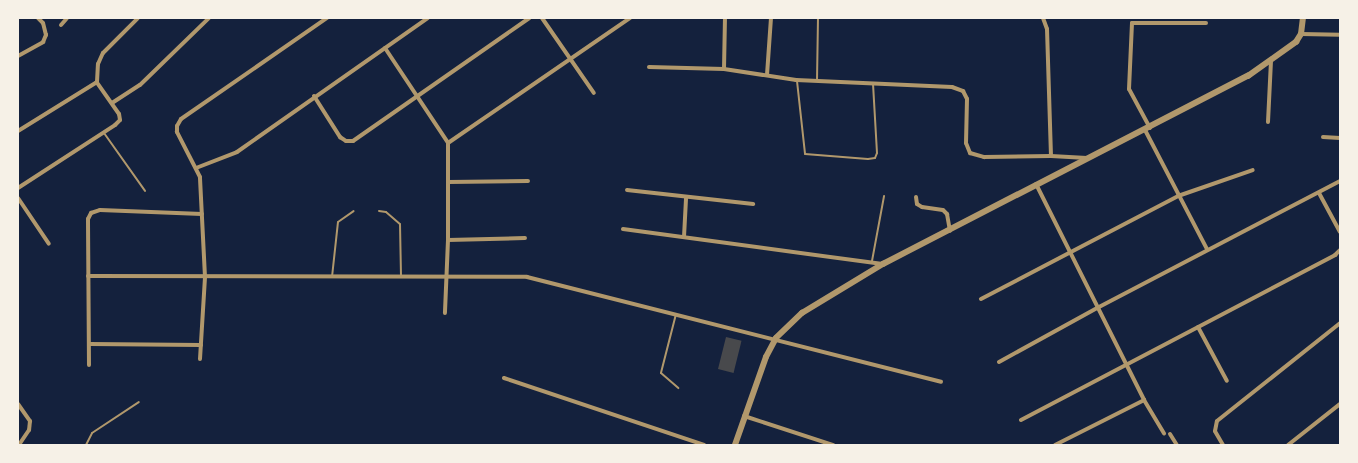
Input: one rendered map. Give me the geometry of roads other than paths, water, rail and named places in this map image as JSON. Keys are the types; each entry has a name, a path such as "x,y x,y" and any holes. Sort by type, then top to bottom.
{"street":[{"path":"18,56 42,42 46,35 46,29 38,18"},
{"path":"61,24 67,18"},
{"path":"18,188 120,120 112,103 97,82 98,64 103,53 138,18"},
{"path":"112,103 140,85 209,18"},
{"path":"200,359 205,277 200,177 178,132 177,126 181,119 327,18"},
{"path":"196,168 237,152 314,96 428,18"},
{"path":"314,96 346,142 353,141 418,98 529,18"},
{"path":"542,18 594,93"},
{"path":"448,143 630,18"},
{"path":"724,69 725,18"},
{"path":"767,75 771,18"},
{"path":"1043,18 1047,29 1051,156"},
{"path":"735,445 763,363 776,338 802,313 883,264 950,231 1036,183 1147,129 1271,61 1296,42 1301,34 1304,18"},
{"path":"1206,23 1132,23 1129,88 1178,196 1207,249"},
{"path":"1301,34 1340,35"},
{"path":"385,48 448,143 448,240 445,313"},
{"path":"1268,122 1271,61"},
{"path":"649,67 724,69 796,80 952,87 963,91 967,99 966,144 970,153 984,157 1051,156 1088,158"},
{"path":"18,131 97,82"},
{"path":"1323,137 1340,138"},
{"path":"981,299 1178,196 1253,170"},
{"path":"448,182 528,181"},
{"path":"999,362 1207,249 1340,181"},
{"path":"1036,183 1144,400 1164,433"},
{"path":"626,190 686,198 753,204"},
{"path":"1319,193 1340,232"},
{"path":"916,197 917,204 922,207 943,210 947,214 950,231"},
{"path":"18,198 49,244"},
{"path":"684,237 686,198"},
{"path":"89,365 88,219 91,213 100,210 202,214"},
{"path":"623,229 872,261 883,264"},
{"path":"448,240 525,238"},
{"path":"1021,420 1335,255 1340,250"},
{"path":"88,276 332,278 527,277 776,338 941,382"},
{"path":"1223,445 1215,431 1217,421 1340,323"},
{"path":"1198,327 1227,381"},
{"path":"90,344 201,345"},
{"path":"504,378 704,445"},
{"path":"1054,445 1144,400"},
{"path":"18,404 30,421 29,430 19,445"},
{"path":"1288,445 1340,404"},
{"path":"744,416 833,445"},
{"path":"1170,434 1176,445"}],"lane":[{"path":"817,81 818,18"},
{"path":"796,80 804,154 868,159 875,158 877,153 873,83"},
{"path":"104,132 145,191"},
{"path":"872,261 884,196"},
{"path":"332,278 338,222 354,211"},
{"path":"379,211 386,212 400,224 401,277"},
{"path":"676,313 660,373 678,388"},
{"path":"86,445 92,432 139,402"}]}
